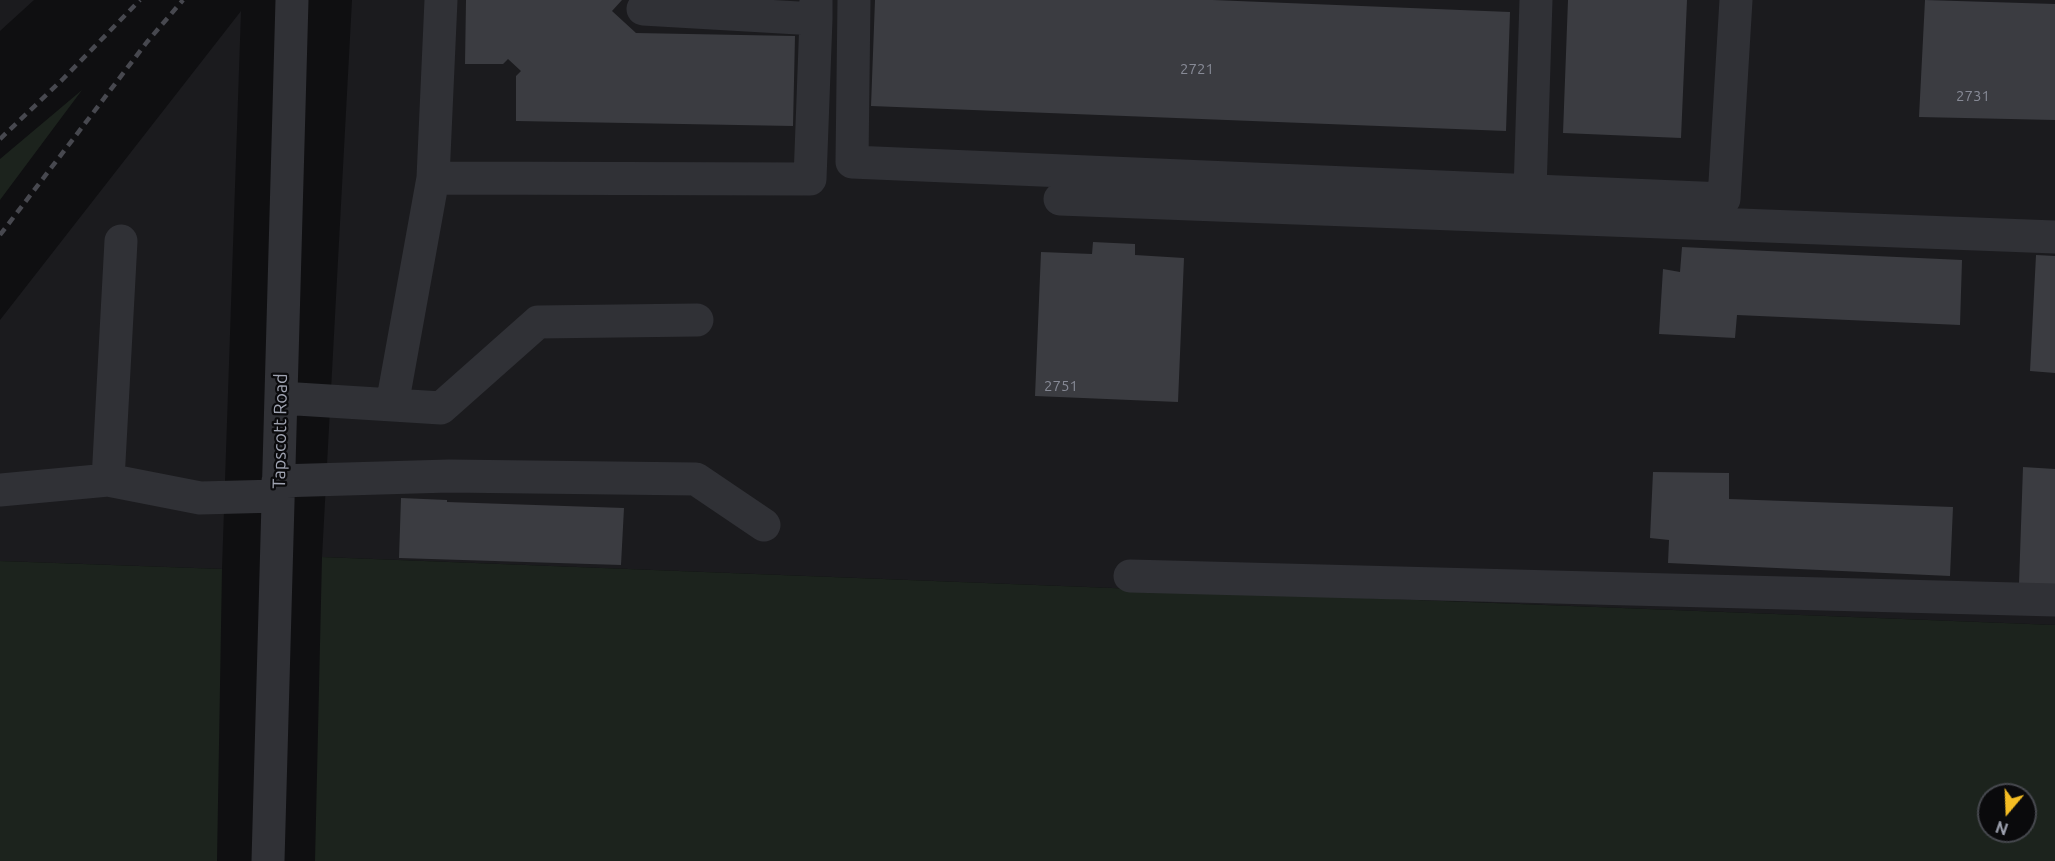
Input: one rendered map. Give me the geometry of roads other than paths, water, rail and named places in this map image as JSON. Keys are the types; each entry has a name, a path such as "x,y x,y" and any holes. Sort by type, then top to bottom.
{"street":[{"name":"Tapscott Road","path":"268,861 292,0"},
{"path":"392,405 433,178 441,0"},
{"path":"854,0 852,162 1724,199 1736,0"},
{"path":"1530,191 1536,0"},
{"path":"433,178 810,179 816,9 643,9"},
{"path":"1059,199 2055,237"},
{"path":"108,480 121,241"},
{"path":"280,398 441,408 538,322 697,320"},
{"path":"0,490 108,480 200,498 278,489 449,477 696,479 764,525"},
{"path":"1130,576 2055,600"}],"railway":[{"path":"0,139 62,80 140,0"},
{"path":"0,235 147,42 183,0"}]}
